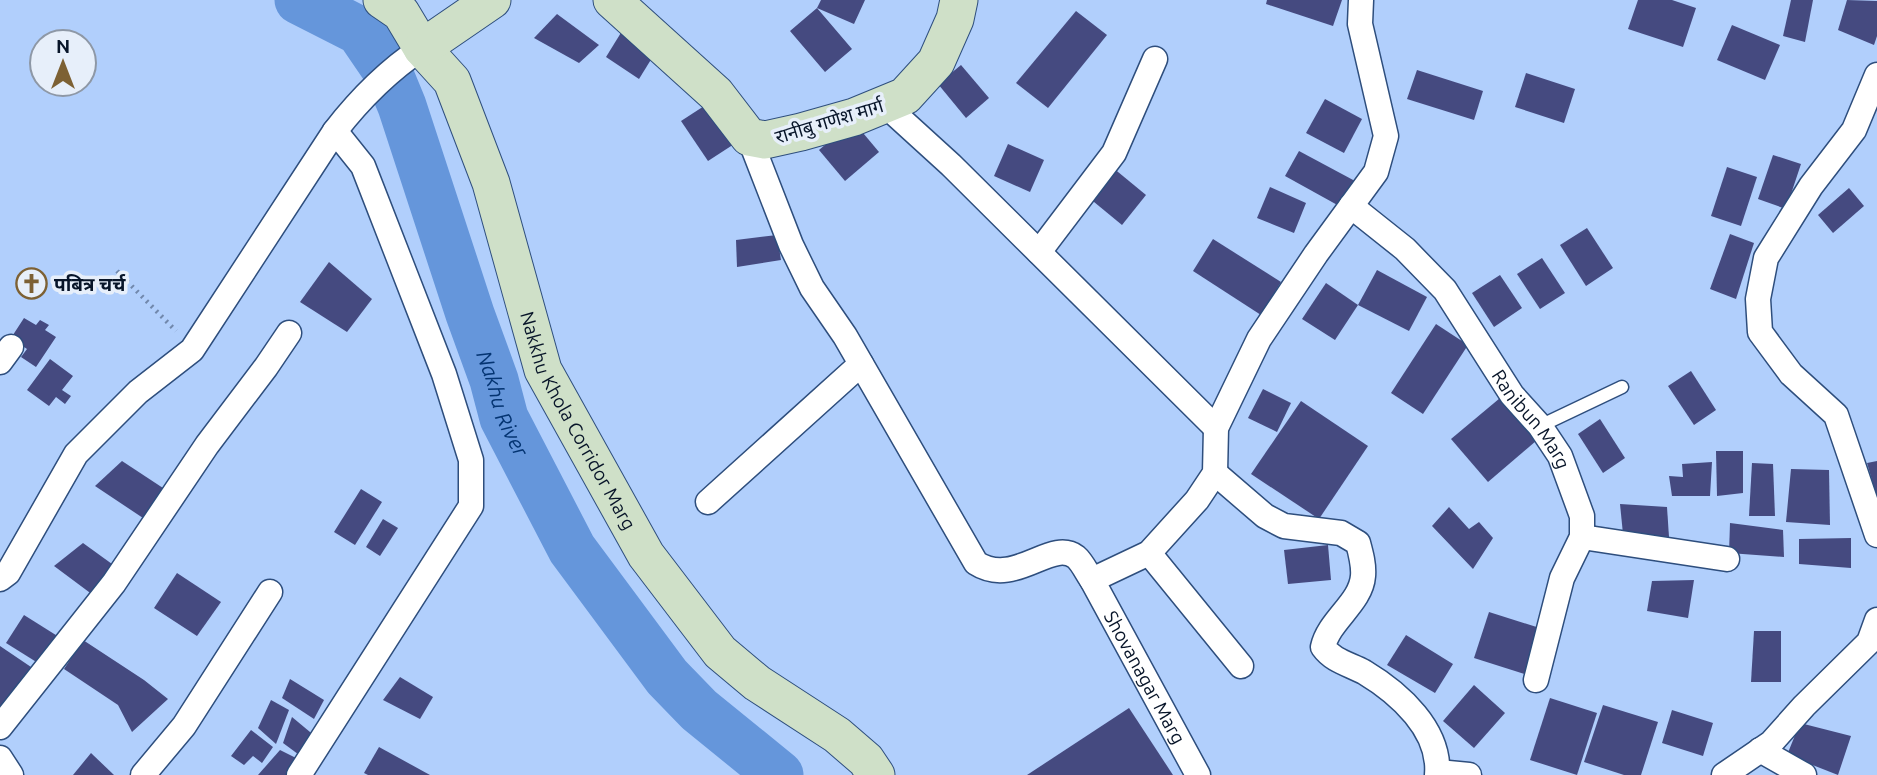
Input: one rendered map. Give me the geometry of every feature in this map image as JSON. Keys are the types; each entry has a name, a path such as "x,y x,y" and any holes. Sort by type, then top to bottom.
{"street":[{"name":"Nakkhu Khola Corridor Marg","path":"382,0 401,13 415,53 452,81 491,183 542,370 646,555 720,652 757,683 837,735 866,760 876,775"},
{"path":"0,579 8,573 76,454 138,392 192,351 351,110 415,53 492,0"},
{"name":"रानीबु गणेश मार्ग","path":"612,0 716,94 749,137 765,140 854,117 905,96 936,62 955,19 960,0"},
{"path":"1092,580 1149,552 1197,500 1215,473 1216,428 1259,339 1376,172 1386,136 1360,24 1361,0"},
{"path":"1039,252 1114,152 1155,59"},
{"path":"1877,75 1854,130 1811,187 1766,258 1758,299 1760,332 1791,374 1836,415 1877,536"},
{"path":"884,104 951,165 1216,428"},
{"path":"299,775 471,506 471,460 444,374 363,166 335,131"},
{"path":"708,502 862,364 812,288 791,245 749,137"},
{"name":"Ranibun Marg","path":"1351,206 1405,249 1446,290 1512,396 1540,426 1560,456 1582,516 1582,537"},
{"path":"0,727 114,583 207,444 266,368 289,332"},
{"name":"Shovanagar Marg","path":"862,364 976,563 988,571 1004,572 1054,554 1066,552 1077,558 1092,580 1198,775"},
{"path":"1215,473 1265,516 1283,526 1341,533 1358,543 1363,576 1360,589 1325,636 1323,647 1329,656 1364,672 1401,698 1423,724 1435,751 1438,774 1469,775"},
{"path":"1536,680 1562,578 1582,537 1727,559"},
{"path":"1149,552 1241,666"},
{"path":"143,775 184,726 270,592"},
{"path":"1724,775 1771,743 1869,642 1877,620"},
{"path":"1760,750 1804,775"},
{"path":"0,758 11,775"}],"lane":[{"path":"1540,426 1622,387"}],"path":[{"path":"117,271 164,316 192,351"}],"building":[{"path":"821,0 865,0 854,24 817,8"},
{"path":"1267,0 1342,0 1333,26 1266,4"},
{"path":"1638,0 1672,0 1696,8 1683,47 1628,29"},
{"path":"1791,0 1813,0 1805,42 1783,36"},
{"path":"1847,0 1877,1 1877,36 1874,45 1838,30"},
{"path":"817,8 852,49 825,72 790,31"},
{"path":"1076,11 1107,35 1048,108 1016,83"},
{"path":"557,14 599,45 579,63 534,38"},
{"path":"627,23 660,45 639,79 606,57"},
{"path":"1732,25 1780,45 1765,80 1717,60"},
{"path":"961,65 989,98 966,118 938,84"},
{"path":"1417,70 1483,91 1474,120 1407,99"},
{"path":"1526,73 1575,89 1564,123 1515,107"},
{"path":"718,97 745,137 708,161 681,121"},
{"path":"1325,99 1362,119 1344,153 1306,133"},
{"path":"853,121 879,152 845,181 819,150"},
{"path":"1008,144 1044,160 1030,192 994,176"},
{"path":"1299,151 1355,181 1341,207 1285,176"},
{"path":"1773,155 1801,164 1786,209 1758,199"},
{"path":"1112,167 1146,195 1122,225 1088,197"},
{"path":"1727,167 1757,177 1741,226 1711,216"},
{"path":"1270,187 1306,203 1294,233 1257,218"},
{"path":"1849,188 1864,206 1833,233 1818,215"},
{"path":"1587,228 1613,268 1586,286 1560,245"},
{"path":"1730,234 1754,243 1736,299 1710,289"},
{"path":"777,235 781,260 737,267 736,240"},
{"path":"1213,239 1281,282 1261,315 1193,271"},
{"path":"1542,258 1565,293 1540,309 1517,274"},
{"path":"329,262 372,299 347,332 300,302"},
{"path":"1377,270 1427,297 1409,331 1358,305"},
{"path":"1500,275 1522,308 1494,327 1472,293"},
{"path":"1326,283 1358,305 1335,340 1302,319"},
{"path":"24,318 36,325 40,320 49,325 45,330 56,337 36,367 21,357 27,349 11,338"},
{"path":"1436,324 1468,345 1423,414 1391,393"},
{"path":"50,359 73,376 62,390 71,396 65,404 56,397 49,406 27,390"},
{"path":"1691,371 1716,410 1694,425 1668,386"},
{"path":"1263,389 1291,403 1277,432 1248,418"},
{"path":"1506,393 1543,435 1488,482 1451,439"},
{"path":"1301,401 1368,446 1319,519 1251,474"},
{"path":"1600,419 1625,458 1603,473 1578,434"},
{"path":"1716,451 1743,451 1743,493 1717,496"},
{"path":"122,461 163,488 143,518 95,486"},
{"path":"1877,461 1877,494 1876,494 1867,463"},
{"path":"1712,462 1710,496 1672,496 1669,476 1683,477 1682,464"},
{"path":"1752,463 1773,464 1775,516 1749,516"},
{"path":"1791,469 1829,470 1830,525 1786,522"},
{"path":"361,489 382,502 355,545 334,532"},
{"path":"1620,504 1667,507 1669,537 1623,534"},
{"path":"1449,507 1469,529 1479,522 1493,538 1473,569 1432,526"},
{"path":"383,519 398,528 380,556 366,547"},
{"path":"1730,523 1783,530 1784,557 1729,553"},
{"path":"1851,538 1851,568 1799,564 1799,539"},
{"path":"83,543 112,564 93,595 54,566"},
{"path":"1328,545 1331,580 1288,584 1284,550"},
{"path":"177,573 221,602 197,636 154,608"},
{"path":"1694,580 1688,618 1647,611 1652,581"},
{"path":"1489,612 1546,630 1531,676 1474,658"},
{"path":"24,615 59,637 38,663 6,643"},
{"path":"1754,631 1781,631 1781,682 1751,682"},
{"path":"1406,635 1453,664 1435,693 1387,665"},
{"path":"83,640 168,699 132,732 118,705 64,669"},
{"path":"0,646 31,667 0,709"},
{"path":"400,677 433,697 420,719 383,700"},
{"path":"290,679 324,700 314,719 282,698"},
{"path":"1474,685 1505,713 1474,748 1443,721"},
{"path":"1550,698 1597,713 1577,775 1530,760"},
{"path":"271,700 289,710 276,744 258,728"},
{"path":"1603,705 1658,722 1641,775 1624,775 1584,762"},
{"path":"1129,708 1173,775 1027,775"},
{"path":"1672,710 1713,723 1703,756 1662,743"},
{"path":"292,717 316,737 302,757 283,743"},
{"path":"1800,723 1851,736 1838,775 1787,755"},
{"path":"251,730 273,747 262,763 253,756 244,765 231,756"},
{"path":"379,747 430,775 364,773"},
{"path":"280,750 302,761 293,775 258,775"},
{"path":"91,753 114,775 73,775"}],"waterway":[{"name":"Nakhu River","path":"299,0 360,31 388,72 402,106 494,380 504,418 572,549 667,677 699,710 779,775"}],"place":[{"name":"पबित्र चर्च","path":"31,284"}]}
